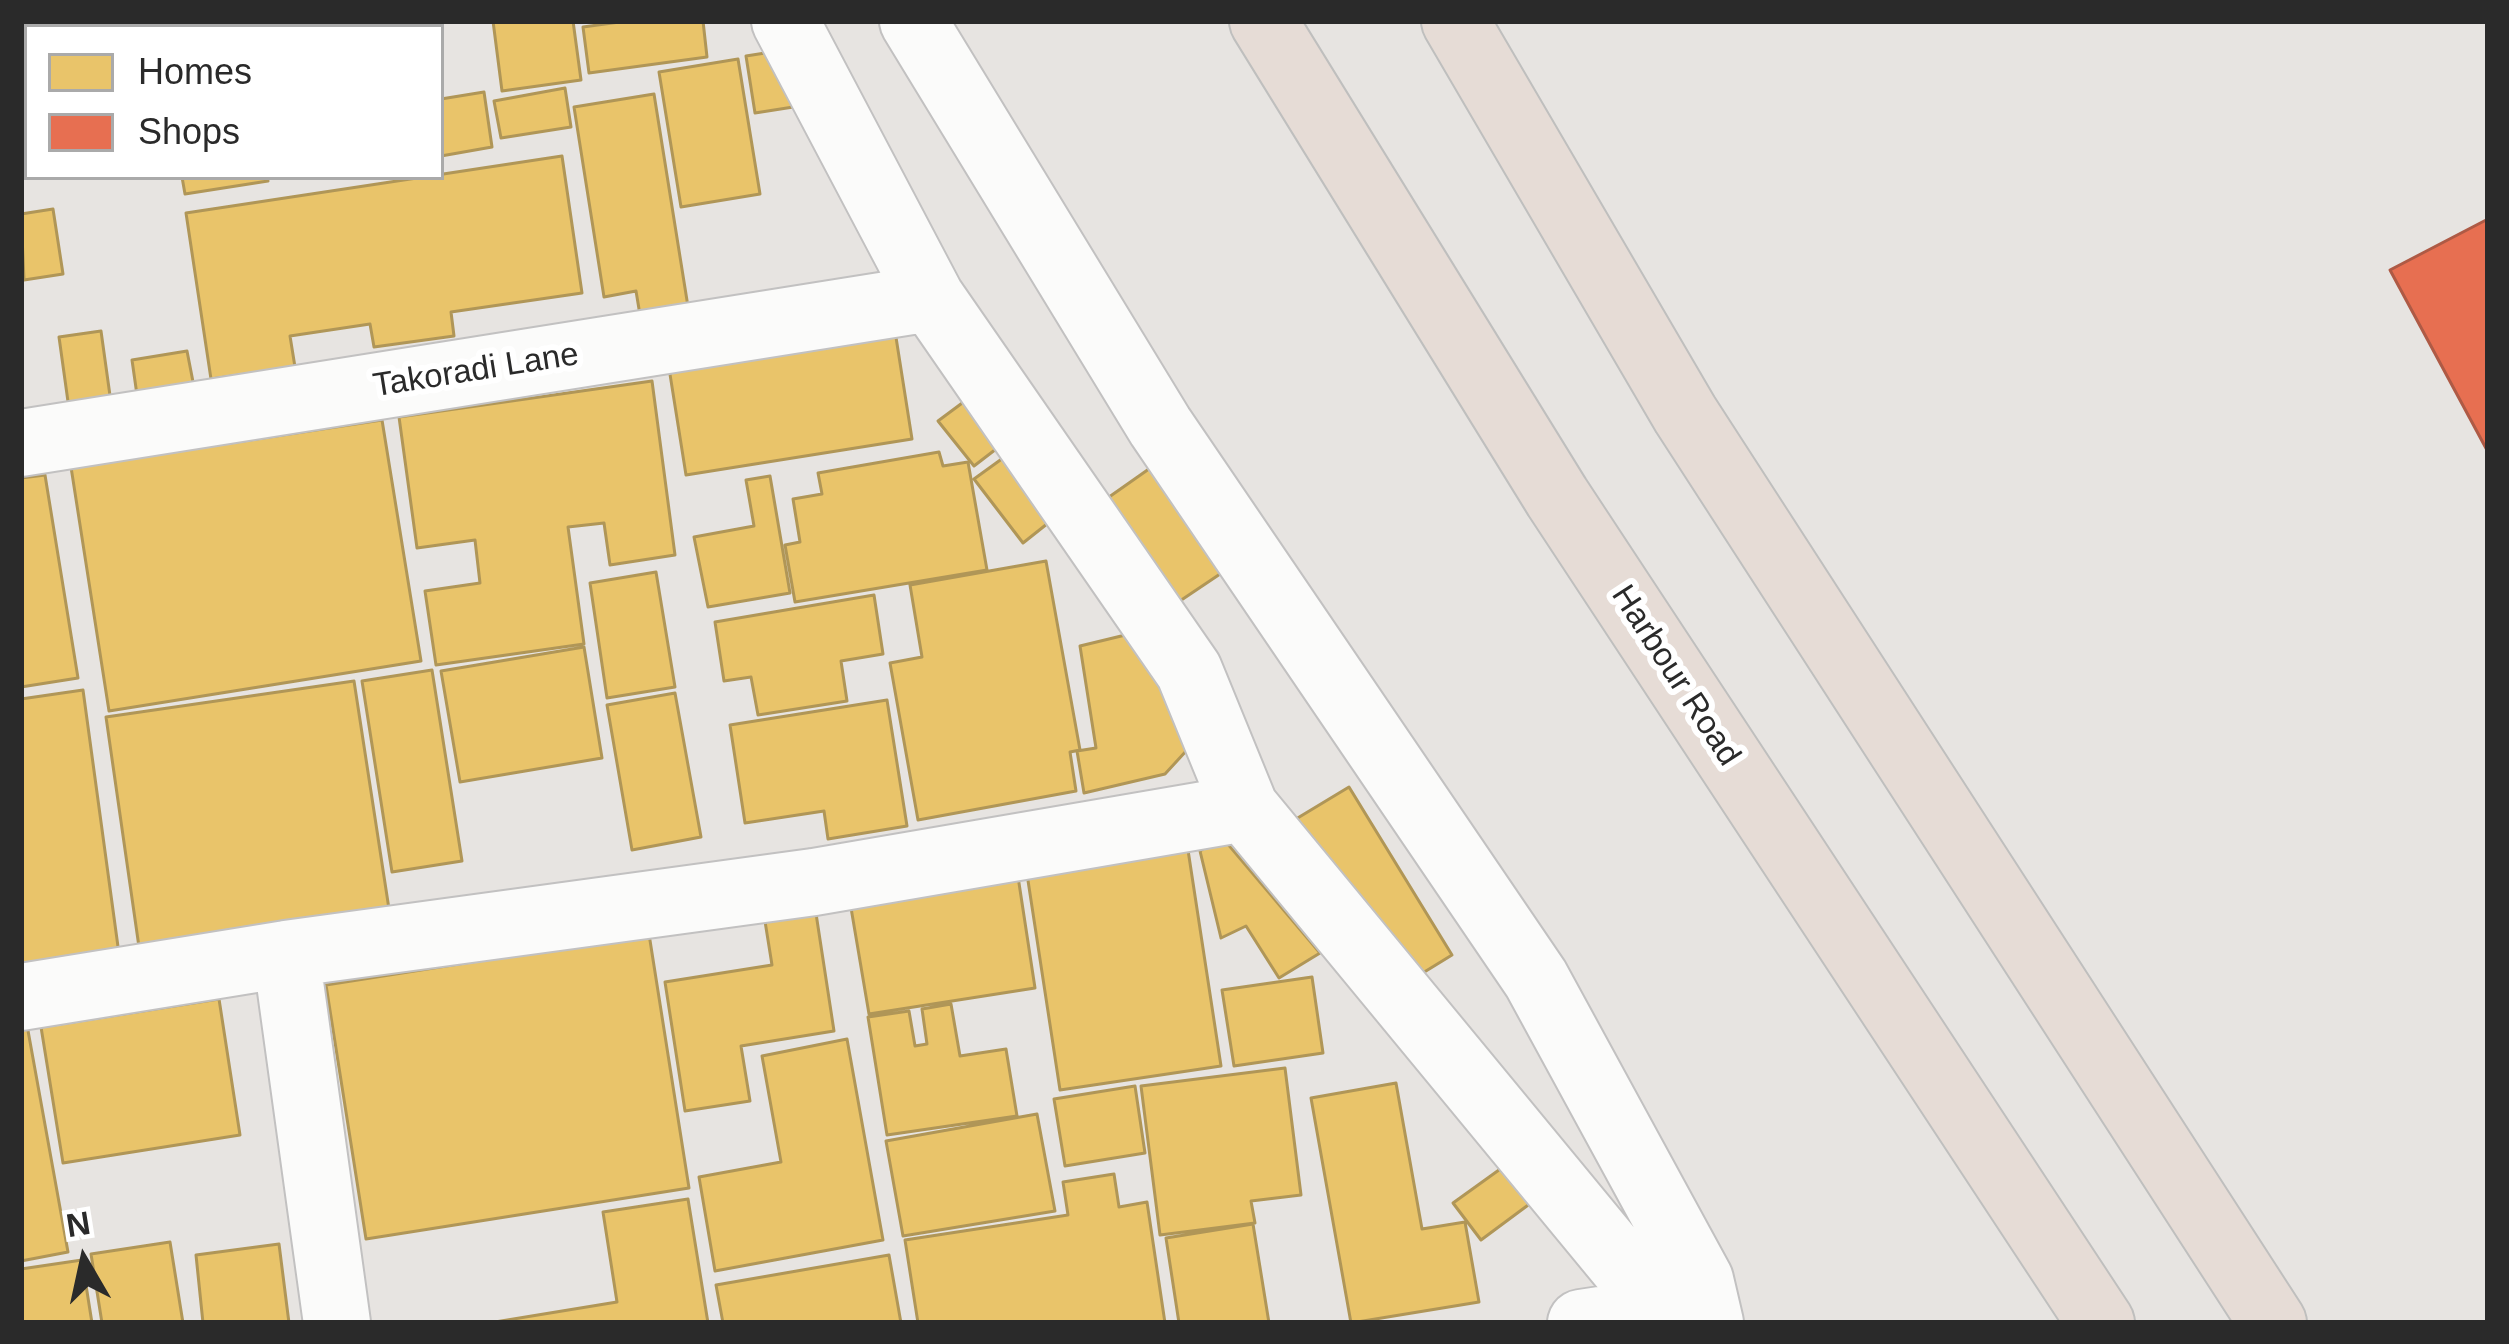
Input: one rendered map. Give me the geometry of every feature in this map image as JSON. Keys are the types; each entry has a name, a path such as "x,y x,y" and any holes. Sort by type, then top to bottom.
{"highway":[{"name":"Harbour Road","path":"1263,21 1557,497 2101,1323"},
{"path":"1455,21 1685,414 2272,1323"}],"street":[{"path":"785,21 931,298 1189,671 1245,808 1678,1319"},
{"path":"914,21 1160,426 1537,979 1700,1280 1678,1319"},
{"name":"Takoradi Lane","path":"21,443 931,298"},
{"path":"21,997 286,954 814,882 1245,808"},
{"path":"286,954 337,1323"},
{"path":"1581,1323 1678,1319"}],"building: Homes":[{"path":"43,21 130,24 44,24"},
{"path":"196,21 296,24 196,24"},
{"path":"493,21 573,21 581,80 502,91"},
{"path":"627,21 703,21 707,57 589,73 583,27"},
{"path":"797,48 806,105 755,113 746,56"},
{"path":"738,59 760,194 681,207 659,72"},
{"path":"565,88 571,127 501,138 494,101"},
{"path":"484,92 492,147 444,155 444,99"},
{"path":"654,94 689,313 641,321 636,291 604,297 574,107"},
{"path":"562,156 582,293 451,312 454,336 374,347 370,324 290,336 295,367 211,379 186,213 404,180 444,180 444,174"},
{"path":"183,180 268,181 185,194"},
{"path":"53,209 63,274 24,280 21,214"},
{"path":"101,331 112,410 70,416 59,337"},
{"path":"895,331 912,439 686,475 669,368"},
{"path":"187,351 195,392 138,402 132,360"},
{"path":"652,381 675,555 610,565 604,523 568,527 584,644 436,665 425,591 480,583 475,540 417,548 399,417"},
{"path":"977,392 1013,436 974,466 938,421"},
{"path":"382,420 421,661 109,711 71,467"},
{"path":"939,452 943,466 968,462 987,570 795,602 785,545 800,542 793,499 822,494 818,473"},
{"path":"1010,453 1057,516 1023,543 974,479"},
{"path":"1156,464 1229,568 1165,611 1092,509"},
{"path":"45,475 78,678 21,687 21,478"},
{"path":"770,476 790,593 708,607 694,537 754,526 746,480"},
{"path":"1046,561 1080,750 1070,752 1076,791 918,820 890,663 922,657 910,585"},
{"path":"656,572 675,687 607,698 590,583"},
{"path":"874,595 883,654 841,661 847,701 758,715 751,677 724,681 715,622"},
{"path":"1146,630 1187,750 1165,774 1084,793 1077,751 1096,748 1080,646"},
{"path":"584,647 602,758 460,782 441,671"},
{"path":"432,670 462,861 392,872 362,681"},
{"path":"354,681 389,909 139,947 106,717"},
{"path":"83,690 119,954 21,968 21,699"},
{"path":"675,693 701,837 632,850 607,705"},
{"path":"887,700 907,826 828,839 824,811 745,823 730,725"},
{"path":"1349,787 1452,955 1395,990 1291,822"},
{"path":"1221,836 1320,953 1279,978 1246,926 1221,938 1200,851"},
{"path":"1188,850 1221,1066 1060,1090 1027,874"},
{"path":"1017,870 1035,988 869,1014 849,896"},
{"path":"815,907 834,1031 741,1046 750,1101 685,1111 665,982 772,965 764,915"},
{"path":"649,934 689,1188 366,1239 326,985"},
{"path":"1312,977 1323,1053 1234,1066 1222,990"},
{"path":"219,999 240,1135 63,1163 41,1027"},
{"path":"951,1004 960,1056 1006,1049 1017,1116 887,1135 868,1017 909,1011 915,1046 927,1044 922,1009"},
{"path":"21,1014 25,1014 68,1252 21,1261"},
{"path":"847,1039 883,1240 715,1271 699,1177 781,1162 762,1056"},
{"path":"1285,1068 1301,1195 1251,1201 1255,1223 1160,1235 1141,1086"},
{"path":"1396,1083 1422,1229 1465,1222 1479,1302 1351,1323 1311,1098"},
{"path":"1135,1086 1145,1153 1065,1166 1054,1099"},
{"path":"1037,1114 1055,1211 903,1236 886,1141"},
{"path":"1517,1157 1543,1194 1481,1240 1453,1203"},
{"path":"1114,1174 1119,1207 1147,1202 1165,1323 918,1323 905,1240 1068,1215 1063,1182"},
{"path":"688,1199 708,1323 489,1323 617,1302 603,1212"},
{"path":"1253,1224 1269,1323 1179,1323 1166,1238"},
{"path":"170,1242 183,1323 102,1323 91,1254"},
{"path":"279,1244 289,1323 203,1323 196,1255"},
{"path":"889,1255 901,1323 723,1323 716,1285"},
{"path":"82,1260 92,1323 21,1323 21,1269"}],"building: Shops":[{"path":"2488,219 2488,452 2390,270"}]}
